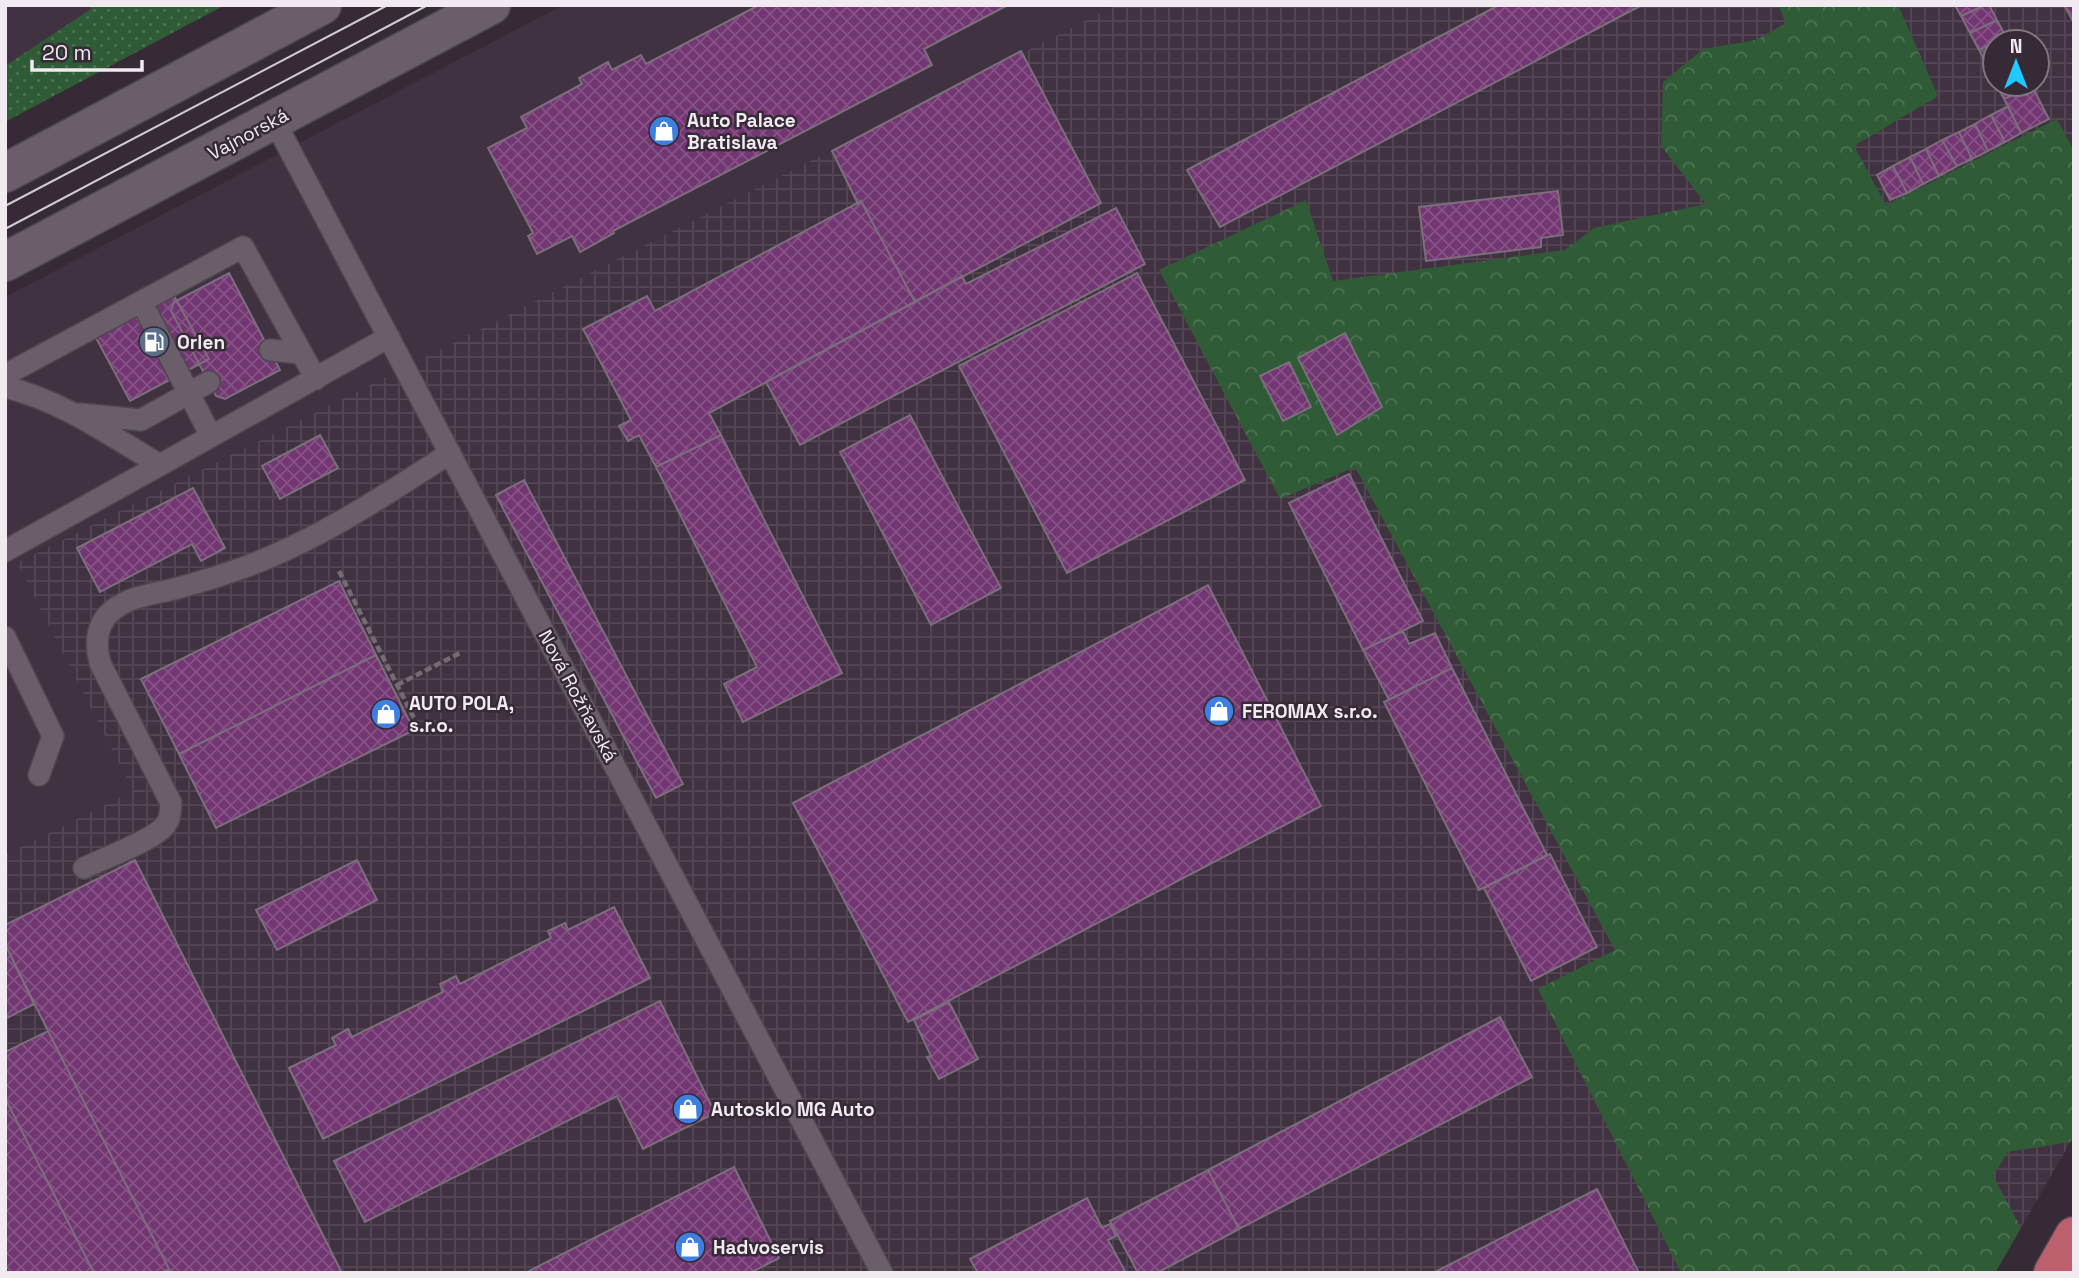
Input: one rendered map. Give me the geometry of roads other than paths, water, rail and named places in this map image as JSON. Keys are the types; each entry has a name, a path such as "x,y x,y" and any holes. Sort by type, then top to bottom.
{"main road":[{"path":"5,173 322,5"},
{"name":"Vajnorská","path":"5,262 491,5"},
{"path":"2053,1273 2074,1236"}],"lane":[{"name":"Nová Rožňavská","path":"274,120 882,1273"},
{"path":"5,375 243,247 316,379"},
{"path":"142,303 211,436"},
{"path":"5,551 389,337"},
{"path":"270,350 302,352"},
{"path":"71,413 141,420 209,382"},
{"path":"5,387 71,413 160,465"},
{"path":"84,868 156,834 166,825 170,815 170,803 96,650 101,624 110,612 128,601 177,589 245,567 303,543 450,453"},
{"path":"5,636 53,736 39,775"}],"tram line":[{"path":"5,206 388,5"},
{"path":"5,229 428,5"}],"place":[{"name":"Auto Palace Bratislava","path":"664,131"},
{"name":"Orlen","path":"154,342"},
{"name":"FEROMAX s.r.o.","path":"1219,711"},
{"name":"AUTO POLA, s.r.o.","path":"386,714"},
{"name":"Autosklo MG Auto","path":"688,1109"},
{"name":"Hadvoservis","path":"690,1247"}]}
